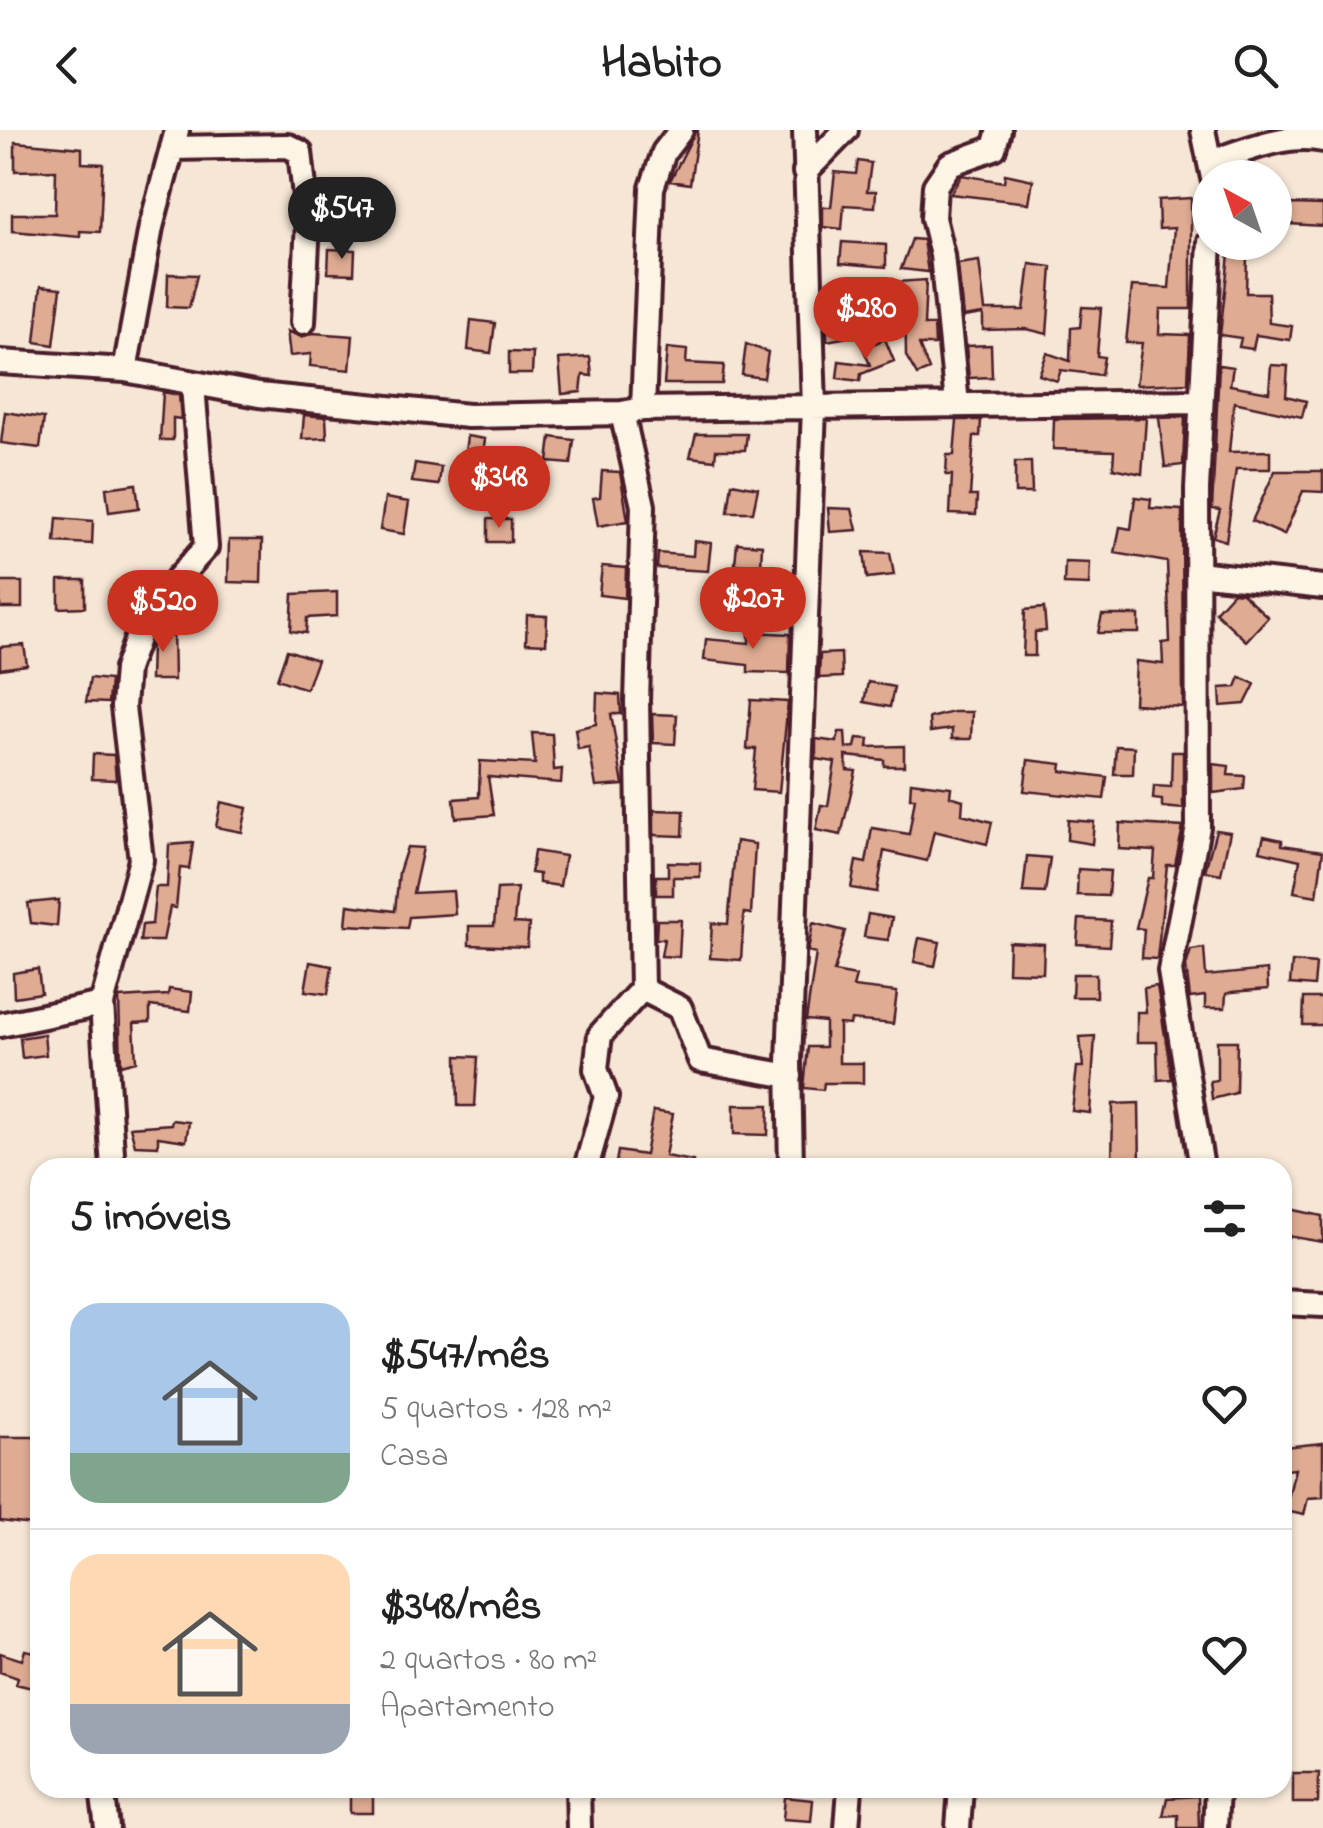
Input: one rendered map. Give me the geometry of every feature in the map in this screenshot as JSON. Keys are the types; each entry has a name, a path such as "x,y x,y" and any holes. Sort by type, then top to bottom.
{"street":[{"path":"589,1158 606,1097 596,1069 600,1035 642,989 637,700 644,506 632,411 652,188 664,152 681,130"},
{"path":"791,1158 790,1076 814,407 805,130"},
{"path":"805,172 846,130"},
{"path":"958,404 942,255 934,218 936,186 950,164 994,148 999,130"},
{"path":"1204,130 1211,160"},
{"path":"1230,160 1252,147 1306,138 1323,140"},
{"path":"125,370 151,227 175,139 288,146 300,152 308,222 303,322"},
{"path":"1200,1158 1170,970 1198,827 1199,402 1209,260"},
{"path":"0,362 125,370 193,386 468,416 1199,402"},
{"path":"113,1158 102,1004 141,860 123,707 126,669 146,614 206,546 193,386"},
{"path":"1197,573 1323,587"},
{"path":"642,989 680,1008 700,1060 790,1076"},
{"path":"0,1024 102,1004"},
{"path":"1292,1303 1323,1305"},
{"path":"103,1798 107,1828"},
{"path":"578,1798 579,1828"},
{"path":"846,1828 849,1798"},
{"path":"958,1828 960,1798"},
{"path":"1215,1828 1216,1798"}],"building":[{"path":"696,130 690,184 670,181"},
{"path":"15,142 82,148 82,163 103,164 100,232 80,231 80,237 12,231 12,214 55,214 56,170 15,171"},
{"path":"858,161 871,163 867,191 876,191 875,207 844,205 842,229 823,227 823,207 831,207 835,172 856,174"},
{"path":"1005,174 1033,180 1029,203 950,194 962,175 1004,182"},
{"path":"1191,198 1191,309 1160,309 1159,334 1190,335 1188,383 1136,385 1142,343 1126,343 1132,286 1169,288 1174,228 1159,229 1158,200"},
{"path":"1292,204 1323,205 1323,226 1292,224"},
{"path":"912,239 923,240 928,272 901,269"},
{"path":"842,242 886,245 886,267 840,263"},
{"path":"329,249 355,250 354,274 328,273"},
{"path":"1228,260 1247,260 1246,293 1268,293 1269,323 1292,326 1290,340 1256,335 1253,349 1239,347 1241,338 1220,335"},
{"path":"979,261 985,310 1024,310 1030,264 1052,267 1047,334 1027,329 983,330 983,314 963,317 958,264"},
{"path":"168,274 197,275 189,308 167,307"},
{"path":"926,280 924,325 934,325 935,345 919,345 929,370 917,375 906,356 905,298 891,298 897,282"},
{"path":"886,283 886,299 850,300 853,336 827,341 827,325 835,324 832,287"},
{"path":"41,286 61,288 54,345 35,342"},
{"path":"1082,307 1101,308 1097,356 1104,357 1101,375 1061,370 1057,381 1039,375 1047,353 1070,361 1071,328 1080,327"},
{"path":"471,320 495,323 491,353 468,350"},
{"path":"287,331 301,337 313,333 353,336 350,370 310,366 311,354 290,356"},
{"path":"885,339 894,361 861,374 860,381 837,378 839,361 870,365 863,348"},
{"path":"746,344 768,352 764,378 742,375"},
{"path":"991,345 992,377 969,378 966,346"},
{"path":"667,348 687,350 686,363 724,365 722,384 664,384"},
{"path":"509,352 533,353 532,374 509,374"},
{"path":"590,357 592,376 583,375 581,392 562,394 559,359"},
{"path":"1219,365 1233,367 1230,385 1269,392 1271,365 1288,366 1286,396 1306,401 1302,417 1234,402 1229,452 1270,451 1270,469 1236,469 1226,541 1213,537 1220,510 1212,509"},
{"path":"163,392 179,395 181,419 173,418 173,440 160,440"},
{"path":"5,412 44,418 40,448 1,443"},
{"path":"304,415 326,417 327,438 302,439"},
{"path":"1185,417 1183,465 1165,467 1159,418"},
{"path":"1146,418 1142,474 1113,468 1114,451 1053,449 1054,419"},
{"path":"957,420 981,420 980,436 974,436 970,496 977,496 976,515 950,514 952,475 946,475 947,455 954,455"},
{"path":"696,434 747,434 745,450 716,450 715,460 690,457"},
{"path":"467,436 485,439 481,471 463,469"},
{"path":"551,437 574,440 571,464 548,462"},
{"path":"1015,462 1031,462 1032,493 1015,493"},
{"path":"415,463 441,467 439,485 412,482"},
{"path":"602,471 620,472 628,521 598,526 593,498 600,497"},
{"path":"1275,471 1323,471 1323,492 1303,491 1284,535 1252,521"},
{"path":"732,483 758,488 753,512 728,512"},
{"path":"136,484 139,508 109,512 106,488"},
{"path":"1135,497 1151,499 1150,508 1182,510 1183,707 1134,704 1136,661 1163,664 1162,643 1170,642 1167,562 1115,553 1120,527 1131,529"},
{"path":"385,498 409,502 404,534 380,530"},
{"path":"828,508 852,509 857,530 830,532"},
{"path":"57,518 93,521 92,544 55,542"},
{"path":"488,519 511,519 511,542 488,542"},
{"path":"229,540 262,540 261,583 228,582"},
{"path":"694,541 711,543 708,571 657,568 658,553 693,556"},
{"path":"737,543 762,545 761,567 735,564"},
{"path":"864,552 890,553 894,575 867,578"},
{"path":"1065,562 1090,563 1089,585 1064,584"},
{"path":"602,566 626,568 625,598 599,595"},
{"path":"59,580 85,580 85,607 59,608"},
{"path":"0,582 22,582 22,608 0,608"},
{"path":"337,592 337,616 307,618 306,633 291,631 293,594"},
{"path":"1233,592 1242,593 1268,617 1246,641 1215,612"},
{"path":"746,595 747,616 723,617 722,596"},
{"path":"1044,608 1046,631 1035,632 1035,656 1023,656 1025,610"},
{"path":"527,615 547,616 546,644 526,643"},
{"path":"1102,615 1139,615 1139,633 1098,633"},
{"path":"173,627 174,680 150,680 151,645 157,628"},
{"path":"749,632 790,634 789,673 748,672 748,665 704,660 706,639 749,643"},
{"path":"24,645 27,665 0,669 0,647"},
{"path":"287,650 317,660 306,689 277,679"},
{"path":"841,653 842,677 819,678 820,654"},
{"path":"1240,677 1255,684 1245,704 1221,706 1220,688 1236,687"},
{"path":"90,678 110,680 108,703 86,702"},
{"path":"868,682 894,687 890,707 864,702"},
{"path":"597,693 620,695 621,714 611,714 623,785 596,787 589,747 578,749 575,729 596,724"},
{"path":"751,700 788,702 779,792 752,790 756,749 747,749"},
{"path":"972,712 971,739 952,739 952,729 930,732 929,718"},
{"path":"652,714 677,715 675,744 653,743"},
{"path":"839,732 845,732 846,748 855,747 857,738 869,739 868,747 904,746 904,766 884,766 884,760 846,756 847,770 856,771 841,835 816,830 821,805 828,806 835,762 816,759 816,739 837,742"},
{"path":"532,733 552,734 554,770 562,769 561,783 488,777 494,815 456,818 454,799 479,797 480,761 535,764"},
{"path":"1116,746 1134,747 1133,774 1114,774"},
{"path":"1172,752 1183,752 1183,809 1162,807 1162,800 1153,799 1154,786 1171,787"},
{"path":"93,754 114,755 116,780 92,779"},
{"path":"1028,760 1062,764 1061,771 1107,777 1104,799 1024,791"},
{"path":"1213,764 1229,766 1228,775 1245,776 1244,789 1213,793"},
{"path":"911,782 951,787 950,796 963,800 962,814 992,822 987,844 934,831 927,861 884,851 877,892 851,888 856,861 866,863 872,828 909,834 915,798 910,798"},
{"path":"221,802 247,808 242,832 216,827"},
{"path":"654,810 684,811 683,836 654,835"},
{"path":"1068,820 1094,822 1092,844 1067,840"},
{"path":"1120,823 1183,827 1175,865 1167,865 1157,959 1142,958 1144,929 1136,928 1148,878 1153,878 1155,851 1119,849"},
{"path":"1216,830 1230,832 1221,874 1205,871"},
{"path":"1264,836 1282,840 1282,845 1323,851 1317,896 1294,892 1300,860 1260,851"},
{"path":"736,841 755,844 751,914 744,913 741,960 710,958 712,923 728,924"},
{"path":"193,843 189,869 180,868 176,908 170,907 163,941 140,941 142,925 152,924 156,887 167,887 169,845"},
{"path":"407,847 423,848 413,893 453,891 455,914 409,917 407,928 346,925 348,905 395,911 399,872"},
{"path":"534,851 565,856 560,886 539,883 539,874 531,873"},
{"path":"1027,856 1050,858 1045,893 1023,892"},
{"path":"668,862 700,863 700,877 673,877 673,895 656,895 656,876 668,876"},
{"path":"1078,869 1110,871 1108,896 1077,895"},
{"path":"517,888 514,923 529,924 527,947 469,945 469,926 494,926 497,889"},
{"path":"59,900 57,926 31,923 28,903"},
{"path":"868,914 892,918 888,940 864,937"},
{"path":"1079,919 1111,921 1109,946 1077,944"},
{"path":"657,920 681,920 679,957 661,956 664,939 656,939"},
{"path":"813,923 845,931 834,972 856,976 853,987 897,992 893,1024 851,1020 850,1025 839,1024 839,1063 863,1063 863,1083 824,1083 823,1090 804,1088 808,1047 825,1047 825,1022 806,1020 816,953 808,951"},
{"path":"919,938 940,942 935,966 914,962"},
{"path":"1009,942 1044,944 1043,973 1008,972"},
{"path":"1204,948 1206,976 1267,970 1268,989 1232,992 1226,994 1225,1008 1205,1008 1205,996 1190,998 1186,966 1191,950"},
{"path":"310,962 332,966 328,994 305,991"},
{"path":"1292,962 1316,964 1314,986 1290,984"},
{"path":"38,969 41,993 14,997 13,973"},
{"path":"1073,974 1096,974 1096,997 1072,997"},
{"path":"1157,986 1172,1079 1158,1080 1157,1042 1137,1042 1137,1012 1146,1012 1144,988"},
{"path":"169,989 192,992 190,1011 150,1006 150,1022 134,1023 136,1061 121,1065 119,998 168,995"},
{"path":"1304,998 1323,998 1323,1025 1303,1025"},
{"path":"44,1034 46,1055 22,1058 20,1038"},
{"path":"1095,1036 1090,1113 1072,1111 1077,1067 1083,1067 1080,1037"},
{"path":"1217,1041 1237,1041 1236,1093 1212,1099 1210,1081 1217,1080"},
{"path":"457,1056 478,1057 475,1106 458,1106"},
{"path":"1139,1103 1140,1158 1112,1158 1113,1104"},
{"path":"734,1105 769,1105 768,1135 734,1134"},
{"path":"653,1111 673,1114 665,1156 676,1158 617,1158 618,1151 645,1155"},
{"path":"172,1120 189,1122 186,1141 158,1137 158,1146 135,1145 130,1127 171,1124"},
{"path":"1292,1209 1323,1216 1323,1242 1292,1237"},
{"path":"0,1437 30,1437 30,1525 0,1521"},
{"path":"1323,1443 1323,1497 1308,1498 1304,1515 1292,1512 1295,1469 1292,1469 1292,1446"},
{"path":"25,1650 30,1651 30,1688 16,1684 18,1678 0,1672 0,1653 22,1660"},
{"path":"1293,1773 1319,1773 1318,1803 1293,1803"},
{"path":"350,1798 373,1798 373,1813 350,1813"},
{"path":"785,1798 813,1800 811,1821 783,1819"},
{"path":"1167,1798 1198,1798 1199,1828 1178,1828 1178,1815 1163,1816"}]}
